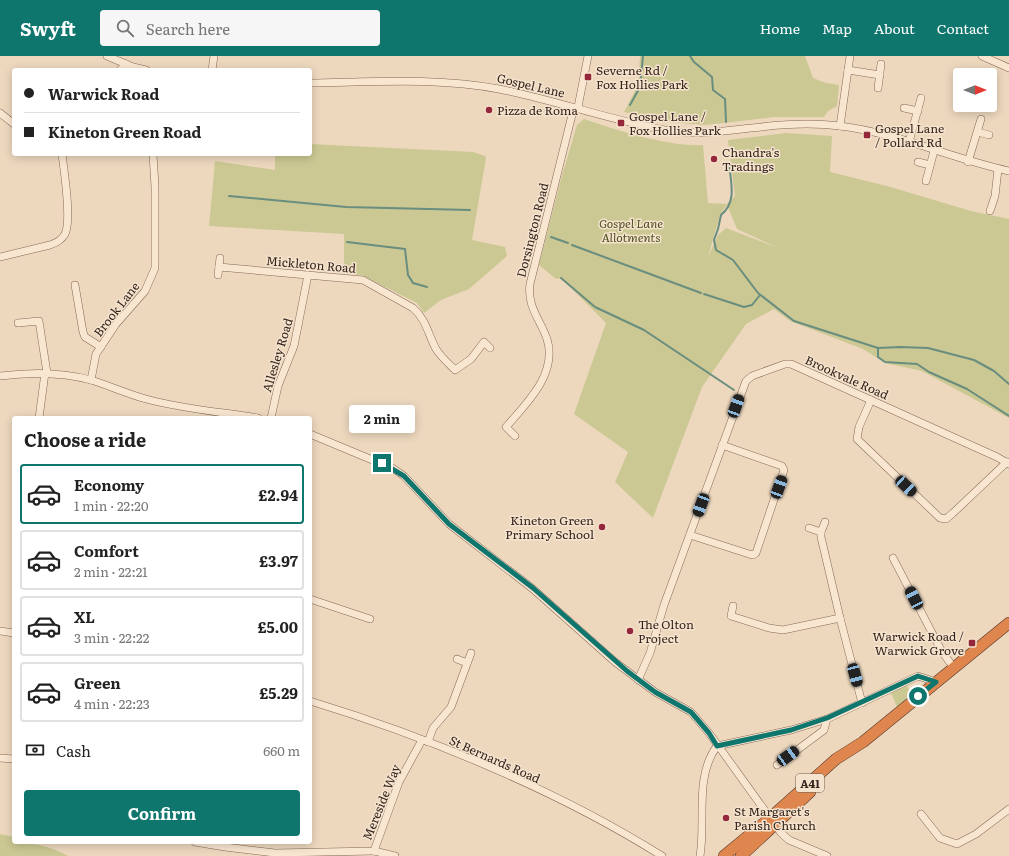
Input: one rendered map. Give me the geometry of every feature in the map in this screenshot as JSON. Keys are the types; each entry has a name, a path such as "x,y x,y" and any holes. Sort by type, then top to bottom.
{"highway":[{"name":"A41","path":"741,856 773,822 851,751 1009,623"},
{"name":"A41","path":"724,856 773,822"}],"street":[{"path":"107,56 137,68"},
{"path":"212,68 214,56"},
{"path":"578,107 588,56"},
{"path":"840,126 850,56"},
{"path":"982,56 1009,68"},
{"path":"122,68 126,64"},
{"path":"878,88 881,64"},
{"path":"848,70 880,75"},
{"name":"Gospel Lane","path":"312,83 436,82 480,86 578,107 666,130 692,134 788,125 840,126 909,142 968,162 1009,171"},
{"path":"909,142 921,98"},
{"name":"Dorsington Road","path":"515,436 506,427 533,396 546,374 548,348 547,339 531,306 530,284 570,122 572,115 578,107"},
{"path":"904,108 918,111"},
{"path":"0,113 12,122"},
{"path":"968,162 981,119"},
{"path":"978,132 989,135"},
{"path":"926,180 934,151"},
{"path":"0,257 50,245 58,242 65,234 67,207 62,156"},
{"name":"Brook Lane","path":"91,380 96,354 129,308 145,291 155,268 156,248 153,156"},
{"path":"918,162 930,165"},
{"path":"990,211 995,196 998,168"},
{"path":"218,275 220,258"},
{"name":"Mickleton Road","path":"219,267 363,280 413,308 424,320 439,354 455,370 471,359 484,342 490,348"},
{"name":"Allesley Road","path":"271,416 278,386 294,346 308,275"},
{"path":"75,285 82,332 85,337 101,347"},
{"path":"18,323 39,321 46,373 38,416"},
{"name":"Brookvale Road","path":"638,680 650,653 664,606 746,381 752,376 786,364 797,366 1008,463"},
{"path":"0,376 46,373 91,380 146,399 245,416"},
{"path":"871,400 859,427 856,440 940,518 946,519 1008,463"},
{"path":"312,435 371,458 394,469 404,476 449,524 533,588 638,680 691,712 709,733 773,822 789,840 827,856"},
{"path":"690,535 749,554 753,555 756,553 784,470 782,466 722,445"},
{"path":"825,522 820,532 862,703"},
{"path":"809,528 820,532"},
{"path":"893,558 941,650 953,667"},
{"path":"312,600 370,619"},
{"path":"733,606 731,616 776,629 790,629 840,618"},
{"path":"0,631 12,634"},
{"name":"Mereside Way","path":"374,851 400,778 433,728 451,707 471,653"},
{"path":"457,659 467,662"},
{"path":"700,856 704,780 709,759 717,746 791,730 827,718 918,676 936,682"},
{"name":"St Bernards Road","path":"312,702 464,756 546,793 662,856"},
{"path":"776,765 824,730 827,718"},
{"path":"0,758 12,759"},
{"path":"921,814 940,838 945,842 957,844 971,837 1009,809"},
{"name":"Mereside Way","path":"206,844 225,848 276,853 374,851 395,856"}],"green space":[{"path":"640,56 805,56 813,78 826,83 839,85 837,106 828,111 824,117 774,117 706,125 669,122 624,112 638,85"},
{"name":"Gospel Lane Allotments","path":"584,119 627,133 659,141 689,145 703,145 708,203 727,204 735,196 728,140 786,133 832,136 830,172 887,186 971,211 1009,219 1009,418 922,371 885,363 863,349 790,321 774,309 746,324 702,387 653,518 615,482 628,452 574,414 606,323 561,278 556,279 539,265 561,179 577,125","holes":["727,205 737,229 778,248 726,228 718,235 708,257 720,215"]},
{"path":"312,144 473,152 485,156 486,158 472,240 505,247 507,256 469,289 441,300 424,313 417,303 361,275 344,273 344,234 209,226 215,161 275,170 275,156 312,156"},
{"path":"907,685 911,695 897,707 891,693"},
{"path":"0,834 12,837 12,844 33,844 42,846 68,856 0,856"}],"waterway":[{"path":"630,105 640,87 643,56"},
{"path":"690,56 694,62 712,77 713,90 725,99 726,122"},
{"path":"729,164 732,192 729,204 721,215 714,240 716,250 733,260 758,293 794,321 878,348 928,348 974,360 994,371 1009,384"},
{"path":"229,196 346,207 470,210"},
{"path":"551,237 568,243"},
{"path":"347,242 405,249 408,275 413,283 427,287"},
{"path":"572,245 701,293"},
{"path":"561,278 595,307 644,330 734,390"},
{"path":"704,294 744,307 752,305 760,295"},
{"path":"878,348 878,357 885,362 917,364 929,372 967,389 1009,416"}],"place":[{"name":"Severne Rd / Fox Hollies Park","path":"588,77"},
{"name":"Pizza de Roma","path":"489,110"},
{"name":"Gospel Lane / Fox Hollies Park","path":"621,123"},
{"name":"Gospel Lane / Pollard Rd","path":"867,135"},
{"name":"Chandra's Tradings","path":"714,159"},
{"name":"Kineton Green Primary School","path":"602,527"},
{"name":"The Olton Project","path":"630,631"},
{"name":"Warwick Road / Warwick Grove","path":"972,643"},
{"name":"St Margaret's Parish Church","path":"726,818"}],"route":[{"path":"382,463 404,476 449,524 533,588 615,662 655,692 691,712 709,733 717,746 791,730 827,718 918,676 936,682 918,696"}]}
